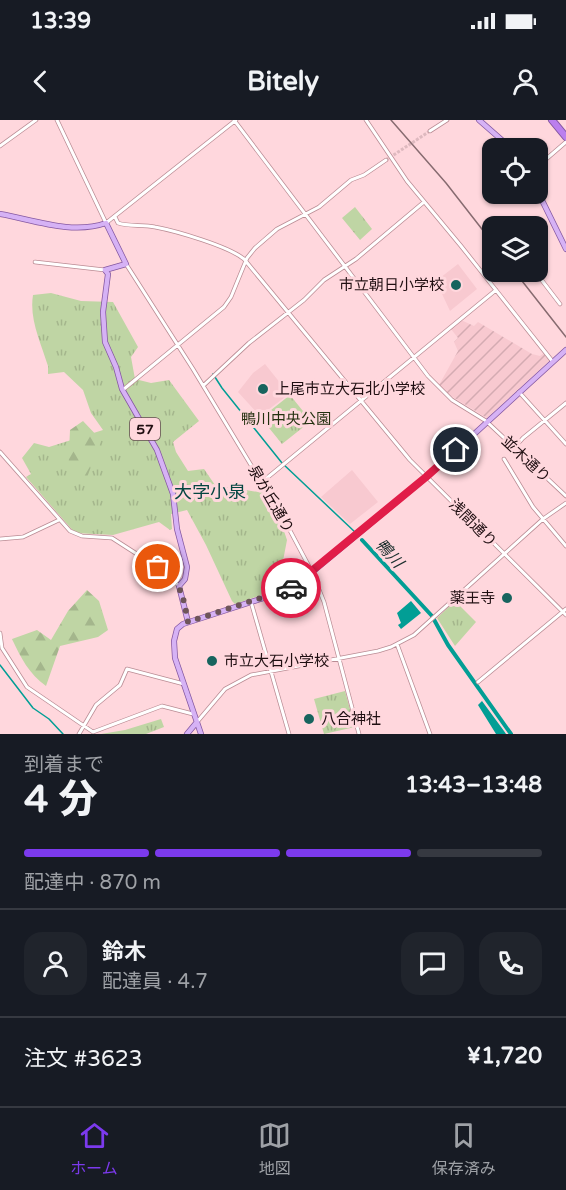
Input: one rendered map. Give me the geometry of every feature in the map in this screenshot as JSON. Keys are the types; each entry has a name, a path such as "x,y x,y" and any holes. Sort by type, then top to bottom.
{"highway":[{"path":"553,120 566,136"}],"main road":[{"path":"478,120 499,138"},
{"path":"544,204 566,249"},
{"path":"0,214 76,228 89,229 106,223 126,264 105,270"},
{"name":"57","path":"105,270 108,274 103,330 107,350 116,367 123,391 157,450 173,494 177,529 187,567 186,577 179,586 188,622"},
{"path":"201,734 175,658 174,641 177,629 188,622 288,590 426,477 566,350"},
{"path":"187,734 197,722"}],"street":[{"path":"0,146 36,120"},
{"path":"57,120 106,223 235,120"},
{"name":"並木通り","path":"235,120 413,357 439,388 452,400 486,421 566,496"},
{"path":"366,120 407,181 553,362"},
{"path":"430,131 447,120"},
{"path":"548,158 566,142"},
{"path":"123,391 224,307 252,251 277,229 329,201 356,177 364,175 386,160"},
{"path":"203,385 324,280 393,230 424,202"},
{"path":"115,217 118,223 124,225 158,227 189,236 236,253 246,261"},
{"name":"浅間通り","path":"246,261 360,401 426,477 565,612"},
{"path":"35,262 105,270"},
{"name":"泉が丘通り","path":"126,264 262,482 312,572 324,602 359,734"},
{"path":"543,282 560,304"},
{"path":"262,482 496,290"},
{"path":"519,392 566,444"},
{"path":"514,448 566,403"},
{"path":"0,452 68,529 77,535 112,538 120,542 168,574 179,586"},
{"path":"504,459 533,507 566,546"},
{"path":"197,722 218,696 232,684 251,675 378,651 414,635 543,519 566,503"},
{"path":"0,538 23,537 59,520"},
{"path":"251,602 289,734"},
{"path":"478,682 565,612"},
{"path":"0,633 2,648 27,687 84,728 95,732 162,706 195,714"},
{"path":"397,644 430,734"},
{"path":"79,734 96,704 120,685 127,669 184,684"}],"shaded area":[{"name":"市立朝日小学校","path":"458,264 477,289 450,311 436,281"},
{"path":"461,320 474,326 478,322 532,354 540,356 544,353 550,360 487,418 448,394 439,385 458,351 454,342 458,338 451,329"},
{"name":"上尾市立大石北小学校","path":"265,364 289,394 260,416 238,392 253,373"},
{"path":"352,470 378,502 350,524 321,497"}],"green space":[{"path":"355,207 372,229 360,240 342,218"},
{"path":"51,293 81,301 113,302 138,347 131,357 135,379 151,383 169,380 199,421 173,442 176,452 188,471 204,469 215,485 264,493 280,519 287,540 282,566 287,586 235,604 187,510 171,514 172,529 170,530 159,522 113,535 75,533 26,477 31,474 22,458 34,443 49,447 103,430 91,413 83,390 64,372 48,374 48,366 34,322 32,304 33,295"},
{"name":"鴨川中央公園","path":"290,395 311,421 282,444 261,418"},
{"path":"83,421 101,440 86,480 68,474 70,430"},
{"path":"87,590 99,601 108,630 98,637 60,646 46,686 30,671 12,639 37,630 51,640 68,611"},
{"path":"455,601 476,622 455,646 437,618"},
{"path":"345,691 355,727 324,734 314,699"},
{"path":"161,719 164,727 146,734 101,734 125,730"}],"water":[{"path":"411,601 421,613 401,629 398,625 401,623 397,613"},
{"path":"482,701 506,734 496,734 478,705"}],"waterway":[{"name":"鴨川","path":"213,374 282,463 356,533"},
{"name":"鴨川","path":"362,540 432,616 448,645 511,734"},
{"path":"0,665 33,708 49,719 63,734"}],"tunnel":[{"path":"386,160 430,131"}],"railway":[{"path":"391,120 446,183 482,229"},
{"path":"523,282 566,337"}],"way so far":[{"path":"158,567 172,576 179,586 188,622 291,588"}],"place":[{"name":"市立朝日小学校","path":"456,285"},
{"name":"上尾市立大石北小学校","path":"263,389"},
{"name":"薬王寺","path":"507,598"},
{"name":"市立大石小学校","path":"212,661"},
{"name":"八合神社","path":"309,719"}],"district":[{"name":"大字小泉","path":"210,492"}],"route":[{"path":"291,588 307,577 456,450"}]}
